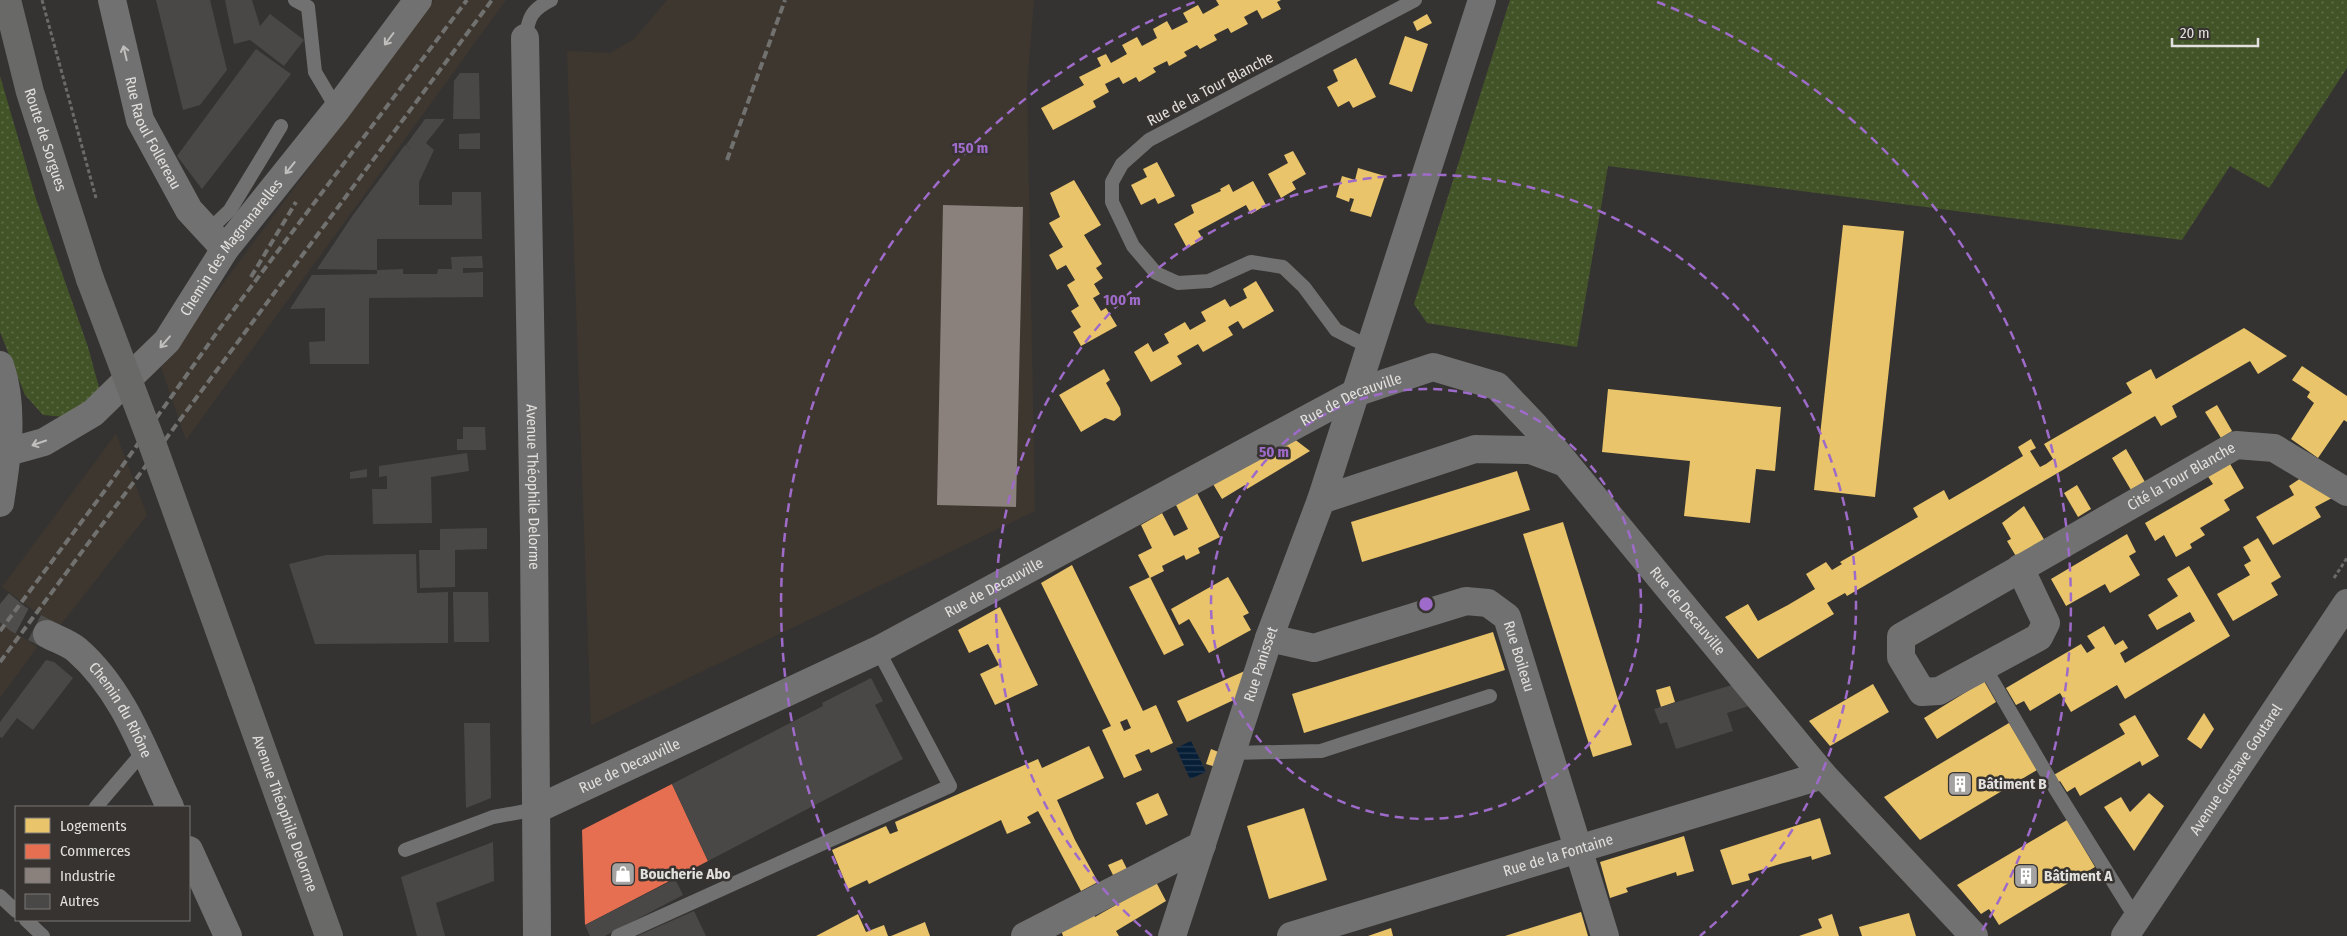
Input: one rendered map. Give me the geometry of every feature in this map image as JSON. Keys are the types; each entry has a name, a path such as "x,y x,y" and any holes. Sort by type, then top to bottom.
{"main road":[{"name":"Route de Sorgues","path":"7,0 30,92 90,279 152,443 241,690"},
{"name":"Avenue Théophile Delorme","path":"241,690 329,936"}],"street":[{"name":"Rue Raoul Follereau","path":"112,0 140,120 189,210 216,240"},
{"name":"Chemin des Magnanarelles","path":"8,452 44,442 93,413 167,341 216,240 337,108 418,0"},
{"name":"Rue Panisset","path":"1174,935 1269,638 1320,500 1482,0"},
{"name":"Avenue Théophile Delorme","path":"525,38 538,936"},
{"path":"0,365 7,385 8,452 0,503"},
{"name":"Rue de Decauville","path":"537,809 878,650 1355,393 1433,367 1497,386 1535,426 1823,775 1974,936"},
{"name":"Cité la Tour Blanche","path":"2020,568 2046,623 2038,637 1939,690 1922,692 1901,657 1901,637 2020,568 2236,445 2274,448 2347,492"},
{"path":"1320,500 1475,449 1530,450 1565,463"},
{"name":"Rue Boileau","path":"1269,638 1314,648 1466,601 1488,603 1507,617 1605,936"},
{"name":"Avenue Gustave Goutarel","path":"2131,928 2347,603"},
{"name":"Chemin du Rhône","path":"47,634 76,649 108,682 125,710 170,806"},
{"name":"Rue de la Fontaine","path":"1292,936 1823,775"},
{"path":"1024,936 1202,845"},
{"path":"190,852 227,936"}],"lane":[{"path":"295,0 308,7 315,72 337,108"},
{"path":"525,38 530,16 551,0"},
{"name":"Rue de la Tour Blanche","path":"1370,347 1336,330 1304,287 1283,267 1251,262 1209,281 1178,283 1156,273 1133,246 1112,202 1112,182 1122,164 1149,140 1415,0"},
{"path":"216,240 230,210 281,126"},
{"path":"618,936 950,786 878,650"},
{"path":"1984,666 2056,790 2131,928"},
{"path":"1232,753 1320,751 1490,696"},
{"path":"97,806 144,751"},
{"path":"405,850 492,817 537,809"},
{"path":"0,896 15,910"},
{"path":"27,921 43,936"}],"path":[{"path":"42,0 98,205"}],"shaded area":[{"path":"434,0 506,0 186,440 161,367"},
{"path":"667,0 1034,0 1027,85 1035,511 591,725 567,51 610,53 634,39"},
{"path":"116,434 147,515 58,628 2,587"},
{"path":"0,622 37,647 0,698"}],"green space":[{"path":"1510,0 2347,0 2347,68 2269,188 2230,166 2182,240 1608,166 1577,347 1427,323 1414,304"},
{"path":"0,76 36,199 88,347 101,395 65,417 43,415 25,395 0,332"}],"water":[{"path":"1191,741 1206,772 1190,779 1176,748"}],"building: Logements":[{"path":"1216,0 1281,0 1277,2 1281,9 1262,19 1257,10 1244,17 1248,24 1231,33 1228,28 1214,35 1217,40 1200,49 1197,45 1184,52 1187,56 1169,66 1167,61 1153,68 1156,72 1139,82 1136,77 1123,84 1119,77 1105,84 1109,92 1093,101 1096,107 1053,130 1041,108 1084,85 1079,77 1101,66 1097,58 1106,54 1111,63 1127,54 1122,45 1137,37 1142,46 1157,38 1153,29 1167,21 1172,30 1188,22 1183,13 1198,5 1203,14 1219,5"},
{"path":"1427,14 1432,23 1417,31 1413,22"},
{"path":"1405,36 1428,44 1412,92 1389,84"},
{"path":"1356,58 1376,97 1353,108 1349,101 1338,107 1327,87 1338,81 1333,70"},
{"path":"1293,151 1306,174 1292,182 1296,189 1281,198 1268,174 1288,163 1284,155"},
{"path":"1157,162 1175,196 1158,204 1155,198 1141,205 1131,185 1147,177 1143,169"},
{"path":"1358,168 1385,176 1371,217 1350,211 1354,199 1350,198 1349,202 1336,197 1342,176 1355,180"},
{"path":"1074,180 1101,225 1084,235 1102,264 1096,268 1103,278 1094,284 1100,294 1093,298 1101,311 1106,308 1117,326 1081,346 1073,332 1081,327 1071,311 1079,306 1067,285 1075,280 1066,265 1057,270 1049,255 1063,247 1049,223 1060,217 1050,193"},
{"path":"1253,181 1266,205 1251,214 1246,205 1198,231 1203,239 1187,248 1174,224 1194,213 1191,205 1221,191 1220,189 1229,184 1233,192"},
{"path":"1843,225 1904,231 1875,497 1814,490"},
{"path":"1256,281 1274,311 1243,329 1238,321 1228,327 1233,335 1203,352 1198,344 1177,356 1182,364 1151,382 1134,352 1148,343 1153,352 1169,343 1164,334 1185,322 1190,330 1206,321 1201,312 1225,299 1230,307 1247,298 1243,289"},
{"path":"2244,328 2287,356 2258,374 2250,361 2172,406 2177,417 2161,426 2155,416 1847,596 1845,593 1827,603 1834,614 1758,659 1725,617 1748,604 1758,621 1788,605 1815,589 1806,574 1826,562 1832,570 1842,564 1840,562 1918,517 1913,508 1944,490 1949,500 1985,479 2023,456 2018,447 2031,439 2036,448 2030,451 2040,467 2046,464 2053,459 2044,444 2132,393 2126,383 2151,369 2156,379"},
{"path":"2302,366 2347,396 2347,422 2344,420 2318,458 2291,439 2314,403 2307,397 2310,392 2292,380"},
{"path":"1104,369 1110,380 1106,383 1120,408 1121,415 1114,421 1105,418 1081,432 1059,395"},
{"path":"1608,389 1781,407 1775,471 1756,469 1750,523 1684,516 1690,461 1602,452"},
{"path":"2217,405 2232,431 2221,438 2205,412"},
{"path":"1293,438 1310,451 1247,489 1245,485 1222,499 1213,484"},
{"path":"2126,449 2145,482 2131,490 2112,458"},
{"path":"2229,462 2244,488 2224,500 2230,510 2200,528 2205,535 2190,544 2192,548 2176,557 2164,535 2155,541 2145,523 2213,484 2207,475"},
{"path":"1517,471 1530,510 1362,562 1351,522"},
{"path":"2301,478 2332,498 2315,507 2321,517 2273,545 2256,517 2294,495 2289,486"},
{"path":"2077,485 2091,509 2078,517 2064,493"},
{"path":"1197,493 1220,537 1198,548 1200,553 1186,560 1184,555 1162,566 1164,571 1150,578 1138,555 1152,548 1141,525 1162,513 1174,536 1188,529 1176,505"},
{"path":"2024,506 2045,541 2017,558 2007,541 2011,539 2002,523"},
{"path":"1563,522 1632,745 1593,757 1523,534"},
{"path":"2127,534 2136,552 2129,556 2140,575 2110,593 2105,584 2066,606 2051,579"},
{"path":"2258,538 2281,577 2271,583 2278,595 2233,621 2217,594 2250,575 2244,565 2251,561 2243,547"},
{"path":"1072,565 1143,711 1156,705 1173,743 1151,753 1149,749 1135,755 1142,770 1124,778 1102,730 1111,726 1041,583","holes":["1127,719 1131,728 1124,731 1120,722"]},
{"path":"2189,566 2230,636 2125,699 2117,685 2071,712 2060,693 2030,711 2024,701 2016,705 2006,688 2081,644 2087,653 2095,648 2087,636 2104,626 2115,645 2123,640 2128,648 2120,653 2125,663 2195,621 2190,612 2157,630 2148,615 2178,596 2167,579"},
{"path":"1150,577 1184,645 1164,655 1129,587"},
{"path":"1228,577 1249,613 1243,616 1251,630 1209,653 1189,619 1179,625 1171,609"},
{"path":"1000,607 1038,685 995,705 980,674 999,665 988,644 969,653 958,630"},
{"path":"1493,632 1505,670 1304,733 1292,694"},
{"path":"1247,670 1238,698 1187,722 1177,701"},
{"path":"1984,681 1996,702 1937,739 1924,718"},
{"path":"1873,684 1889,712 1830,746 1809,721"},
{"path":"1670,686 1675,702 1661,707 1656,690"},
{"path":"2204,713 2214,729 2201,749 2187,739"},
{"path":"2135,715 2159,756 2142,766 2140,761 2080,796 2075,787 2067,792 2060,781 2057,783 2052,776 2125,734 2119,724"},
{"name":"Bâtiment B","path":"2009,723 2037,770 1920,840 1884,797"},
{"path":"1089,746 1104,778 1057,800 1075,840 1098,882 1081,891 1038,811 1027,817 1031,823 1007,834 1001,820 869,884 867,880 848,889 832,850 886,826 890,834 898,831 895,822 1038,759 1042,768"},
{"path":"1211,749 1221,753 1216,767 1206,764"},
{"path":"1158,793 1168,815 1146,825 1136,803"},
{"path":"2149,793 2164,806 2134,851 2104,807 2121,797 2130,812"},
{"path":"1304,808 1327,880 1269,899 1247,826"},
{"path":"1820,818 1831,854 1812,860 1811,856 1748,874 1750,880 1732,885 1720,850"},
{"name":"Bâtiment A","path":"2067,820 2095,867 1999,925 1989,909 1981,914 1957,885"},
{"path":"1684,836 1694,871 1677,876 1676,872 1626,888 1628,892 1610,898 1600,862"},
{"path":"1122,859 1127,869 1113,875 1108,865"},
{"path":"1156,882 1166,901 1116,931 1119,936 1063,936 1061,930 1093,913 1095,917"},
{"path":"1581,912 1588,936 1505,936"},
{"path":"1909,913 1916,936 1862,936 1859,927"},
{"path":"858,914 866,932 884,925 888,936 816,936"},
{"path":"1832,914 1839,936 1799,936 1822,928 1818,919"},
{"path":"925,922 930,936 891,936"},
{"path":"1391,928 1393,936 1368,936"}],"building: Commerces":[{"path":"672,784 708,861 585,925 582,830"}],"building: Industrie":[{"path":"943,205 1023,207 1016,507 937,505"}],"building: Autres":[{"path":"156,0 210,0 227,70 200,105 183,110"},
{"path":"225,0 252,0 260,26 270,14 304,40 284,66 250,40 234,44"},
{"path":"256,49 291,74 202,189 177,156"},
{"path":"460,73 479,73 480,119 453,119 454,81"},
{"path":"425,119 445,119 426,143 434,150 419,182 419,205 452,205 452,192 481,192 482,239 377,239 377,270 317,269 353,215 405,145 411,149 406,145"},
{"path":"480,133 480,149 459,149 459,134"},
{"path":"482,256 483,268 463,268 463,273 483,272 483,297 369,298 369,364 310,364 309,342 325,341 325,308 290,309 312,275 377,274 377,270 403,269 403,274 437,274 438,269 452,269 451,257"},
{"path":"463,427 485,427 486,450 457,450 457,439 463,439"},
{"path":"467,453 469,471 431,477 432,523 373,524 372,489 387,489 387,476 379,477 379,466"},
{"path":"367,469 367,477 350,479 350,472"},
{"path":"487,528 487,549 455,550 455,587 420,588 419,550 440,550 440,529"},
{"path":"416,554 417,593 448,592 448,643 315,644 289,564 326,555"},
{"path":"453,592 488,592 489,642 454,642"},
{"path":"46,660 54,662 73,678 33,730 17,718 2,738 0,737 0,722"},
{"path":"871,678 883,701 875,705 903,759 708,861 672,784 823,706 822,703"},
{"path":"1735,684 1752,705 1727,713 1733,731 1676,749 1667,722 1660,724 1654,709"},
{"path":"464,723 490,723 491,798 466,808"},
{"path":"493,842 494,881 436,903 445,936 417,936 401,877"},
{"path":"675,879 683,895 605,936 590,936 585,925"},
{"path":"694,911 706,936 637,936"}],"tunnel":[{"path":"0,604 18,619 47,634"}],"railway":[{"path":"0,631 106,489 220,328 467,0"},
{"path":"0,662 492,0"},
{"path":"727,160 785,0"},
{"path":"251,277 296,202"}],"place":[{"name":"Bâtiment B","path":"1960,784"},
{"name":"Boucherie Abo","path":"623,874"},
{"name":"Bâtiment A","path":"2026,876"}]}
